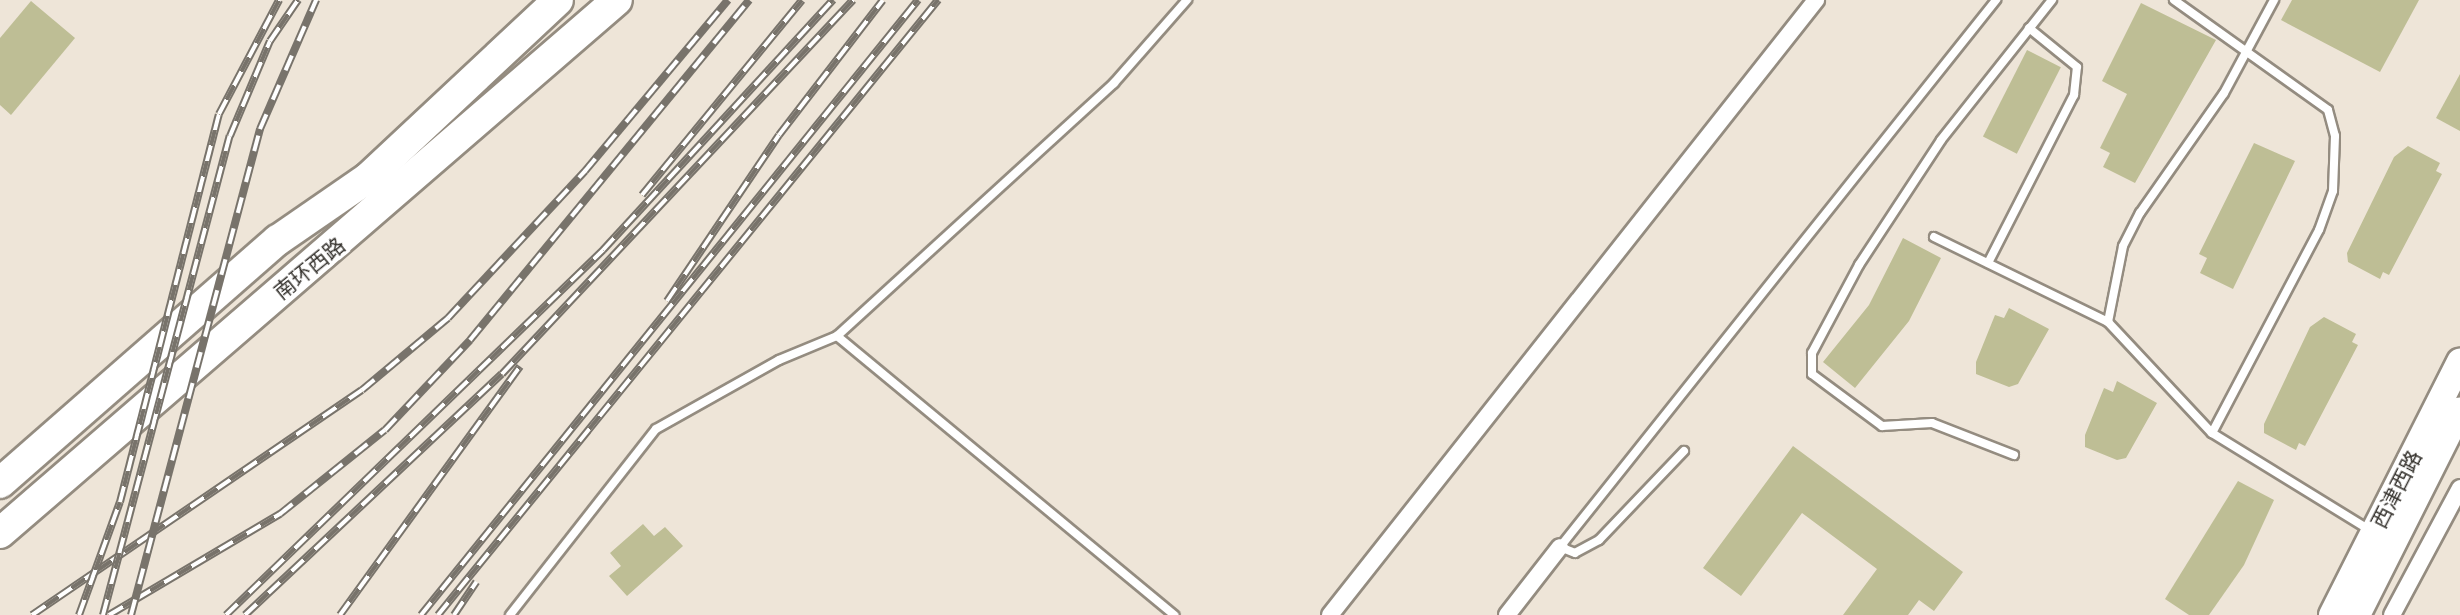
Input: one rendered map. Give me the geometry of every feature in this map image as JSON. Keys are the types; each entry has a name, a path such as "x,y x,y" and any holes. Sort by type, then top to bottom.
{"highway":[{"name":"南环西路","path":"0,483 278,240 368,178 558,0"},
{"name":"南环西路","path":"0,533 389,203 617,0"}],"main road":[{"name":"西津西路","path":"2332,615 2460,362"},
{"name":"西津西路","path":"2357,615 2460,410"}],"street":[{"path":"1330,615 1815,0"},
{"path":"2392,615 2460,488"},
{"path":"1507,615 1560,547"}],"lane":[{"path":"510,615 656,429 779,360 837,336 1114,83 1187,0"},
{"path":"1684,452 1599,540 1575,553 1560,547 1996,0"},
{"path":"2014,455 1932,423 1882,426 1812,374 1812,353 1858,265 1941,140 2052,0"},
{"path":"2174,0 2248,48 2328,110 2335,136 2333,191 2289,290 2212,433"},
{"path":"2108,322 2123,246 2140,213 2224,93 2274,0"},
{"path":"1988,263 2074,96 2077,67 2029,28"},
{"path":"368,178 389,203"},
{"path":"1934,237 2108,322 2212,433 2373,533"},
{"path":"837,336 1174,615"}],"building":[{"path":"2292,0 2419,0 2380,72 2281,20"},
{"path":"31,1 75,38 11,115 0,105 0,38"},
{"path":"2141,3 2216,40 2135,183 2103,167 2110,153 2100,148 2127,94 2102,81"},
{"path":"2027,50 2061,67 2017,154 1983,136"},
{"path":"2460,74 2460,131 2436,118"},
{"path":"2254,143 2295,161 2233,289 2200,273 2207,258 2199,254"},
{"path":"2408,146 2440,163 2436,171 2442,174 2389,275 2383,272 2380,279 2348,262 2347,253 2394,157"},
{"path":"1903,238 1941,258 1909,321 1855,388 1823,362 1869,305"},
{"path":"2009,308 2049,329 2018,384 2009,387 1976,374 1976,362 1995,315 2004,318"},
{"path":"2324,317 2356,334 2352,342 2358,345 2305,446 2299,443 2296,450 2264,433 2264,424 2310,327"},
{"path":"2117,381 2157,403 2126,458 2117,460 2085,447 2085,435 2104,388 2113,392"},
{"path":"1793,446 1963,572 1934,611 1919,600 1908,615 1843,615 1877,569 1802,513 1741,596 1703,568"},
{"path":"2238,481 2274,500 2244,565 2209,615 2189,615 2165,599"},
{"path":"643,524 654,536 665,527 683,546 627,596 609,576 621,566 610,553"}],"railway":[{"path":"79,615 120,502 219,114 279,0"},
{"path":"103,615 230,136 270,41 298,0"},
{"path":"131,615 260,129 316,0"},
{"path":"32,615 362,390 448,318 585,171 728,0"},
{"path":"109,615 280,514 385,430 470,340 749,0"},
{"path":"642,195 802,0"},
{"path":"226,615 603,250 833,0"},
{"path":"245,615 502,374 853,0"},
{"path":"667,301 779,135 883,0"},
{"path":"421,615 918,0"},
{"path":"438,615 938,0"},
{"path":"340,615 520,366"},
{"path":"454,615 476,582"}]}
